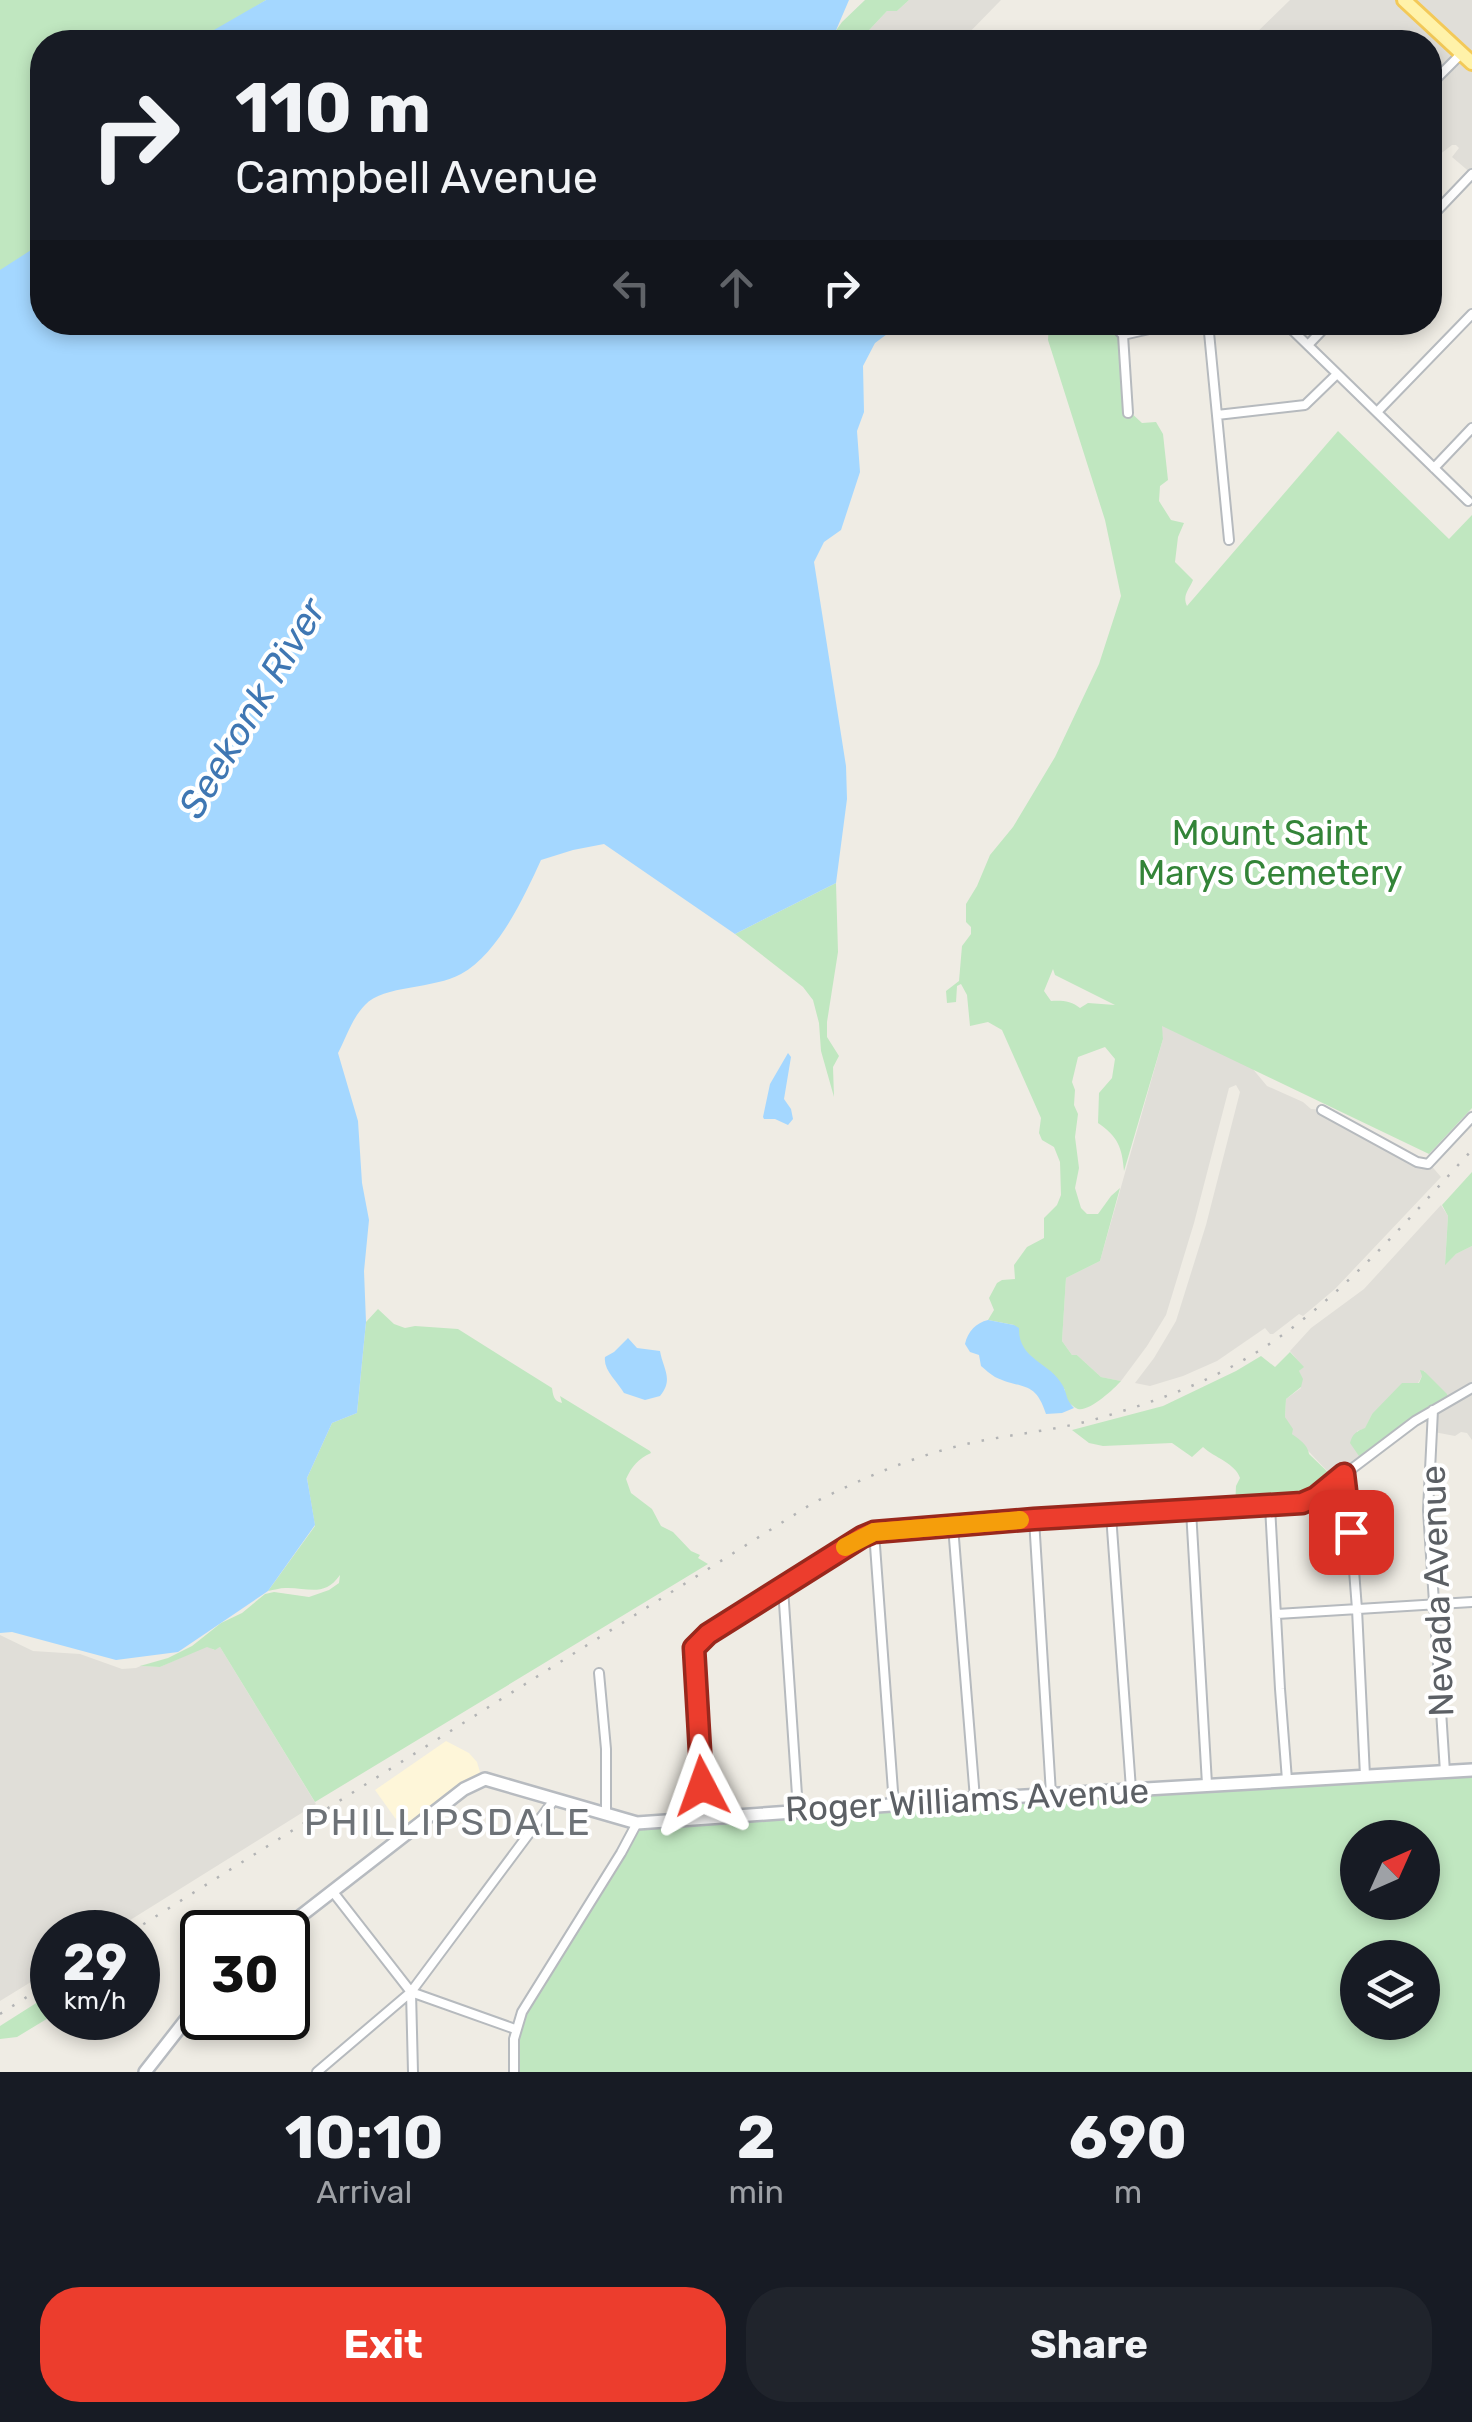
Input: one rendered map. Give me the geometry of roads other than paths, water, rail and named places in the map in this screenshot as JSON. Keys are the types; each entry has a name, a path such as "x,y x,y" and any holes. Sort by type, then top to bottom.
{"main road":[{"path":"1404,0 1437,30"},
{"path":"1442,35 1467,58"},
{"name":"Roger Williams Avenue","path":"309,1910 479,1780 491,1780 637,1823 974,1798 1472,1770"},
{"path":"145,2072 180,2027"}],"street":[{"path":"1442,76 1467,58"},
{"path":"1442,205 1472,174"},
{"path":"1376,412 1472,314"},
{"path":"1123,335 1128,413"},
{"path":"1209,335 1229,540"},
{"path":"1297,335 1468,501"},
{"path":"1308,346 1318,335"},
{"path":"1217,415 1305,406 1337,374"},
{"path":"1434,468 1472,428"},
{"path":"1322,1110 1417,1162 1428,1164 1472,1117"},
{"path":"704,1817 694,1648 708,1634 827,1558 874,1532 1308,1502 1434,1410 1472,1388"},
{"name":"Nevada Avenue","path":"1434,1410 1428,1510 1445,1772"},
{"path":"1344,1474 1357,1609 1365,1776"},
{"path":"1270,1506 1288,1780"},
{"path":"1190,1510 1208,1784"},
{"path":"1111,1515 1131,1789"},
{"path":"1034,1519 1052,1794"},
{"path":"954,1526 974,1798"},
{"path":"874,1532 894,1805"},
{"path":"784,1588 798,1810"},
{"path":"1277,1614 1472,1602"},
{"path":"600,1673 606,1814"},
{"path":"316,2072 411,1992 554,1800"},
{"path":"514,2072 516,2029 522,2012 637,1823"},
{"path":"333,1892 411,1992 516,2029"},
{"path":"411,1992 413,2072"}],"water":[{"path":"266,0 849,0 836,30 214,30"},
{"name":"Seekonk River","path":"30,251 30,335 886,335 875,343 863,366 864,412 857,431 860,472 841,530 824,542 814,562 846,766 847,799 836,883 735,934 604,844 573,850 541,860 498,939 474,965 450,979 384,994 365,1005 338,1053 358,1121 369,1220 364,1271 366,1322 357,1413 332,1423 307,1478 315,1525 268,1591 178,1652 116,1660 12,1632 0,1633 0,270"},
{"path":"788,1053 791,1057 784,1099 793,1119 788,1125 763,1117 770,1084"},
{"path":"988,1320 1019,1328 1024,1347 1058,1378 1074,1408 1046,1414 1032,1390 995,1377 981,1366 979,1355 970,1352 965,1344 973,1328"},
{"path":"628,1338 637,1348 660,1351 667,1379 660,1396 645,1400 624,1393 609,1371 605,1357"}],"railway":[{"path":"160,1914 813,1503 923,1456 1103,1417 1168,1395 1231,1367 1299,1323 1330,1297 1472,1150"},
{"path":"0,2014 30,1995"}],"district":[{"name":"PHILLIPSDALE","path":"448,1822"}],"park label":[{"name":"Mount Saint Marys Cemetery","path":"1270,853"}]}
